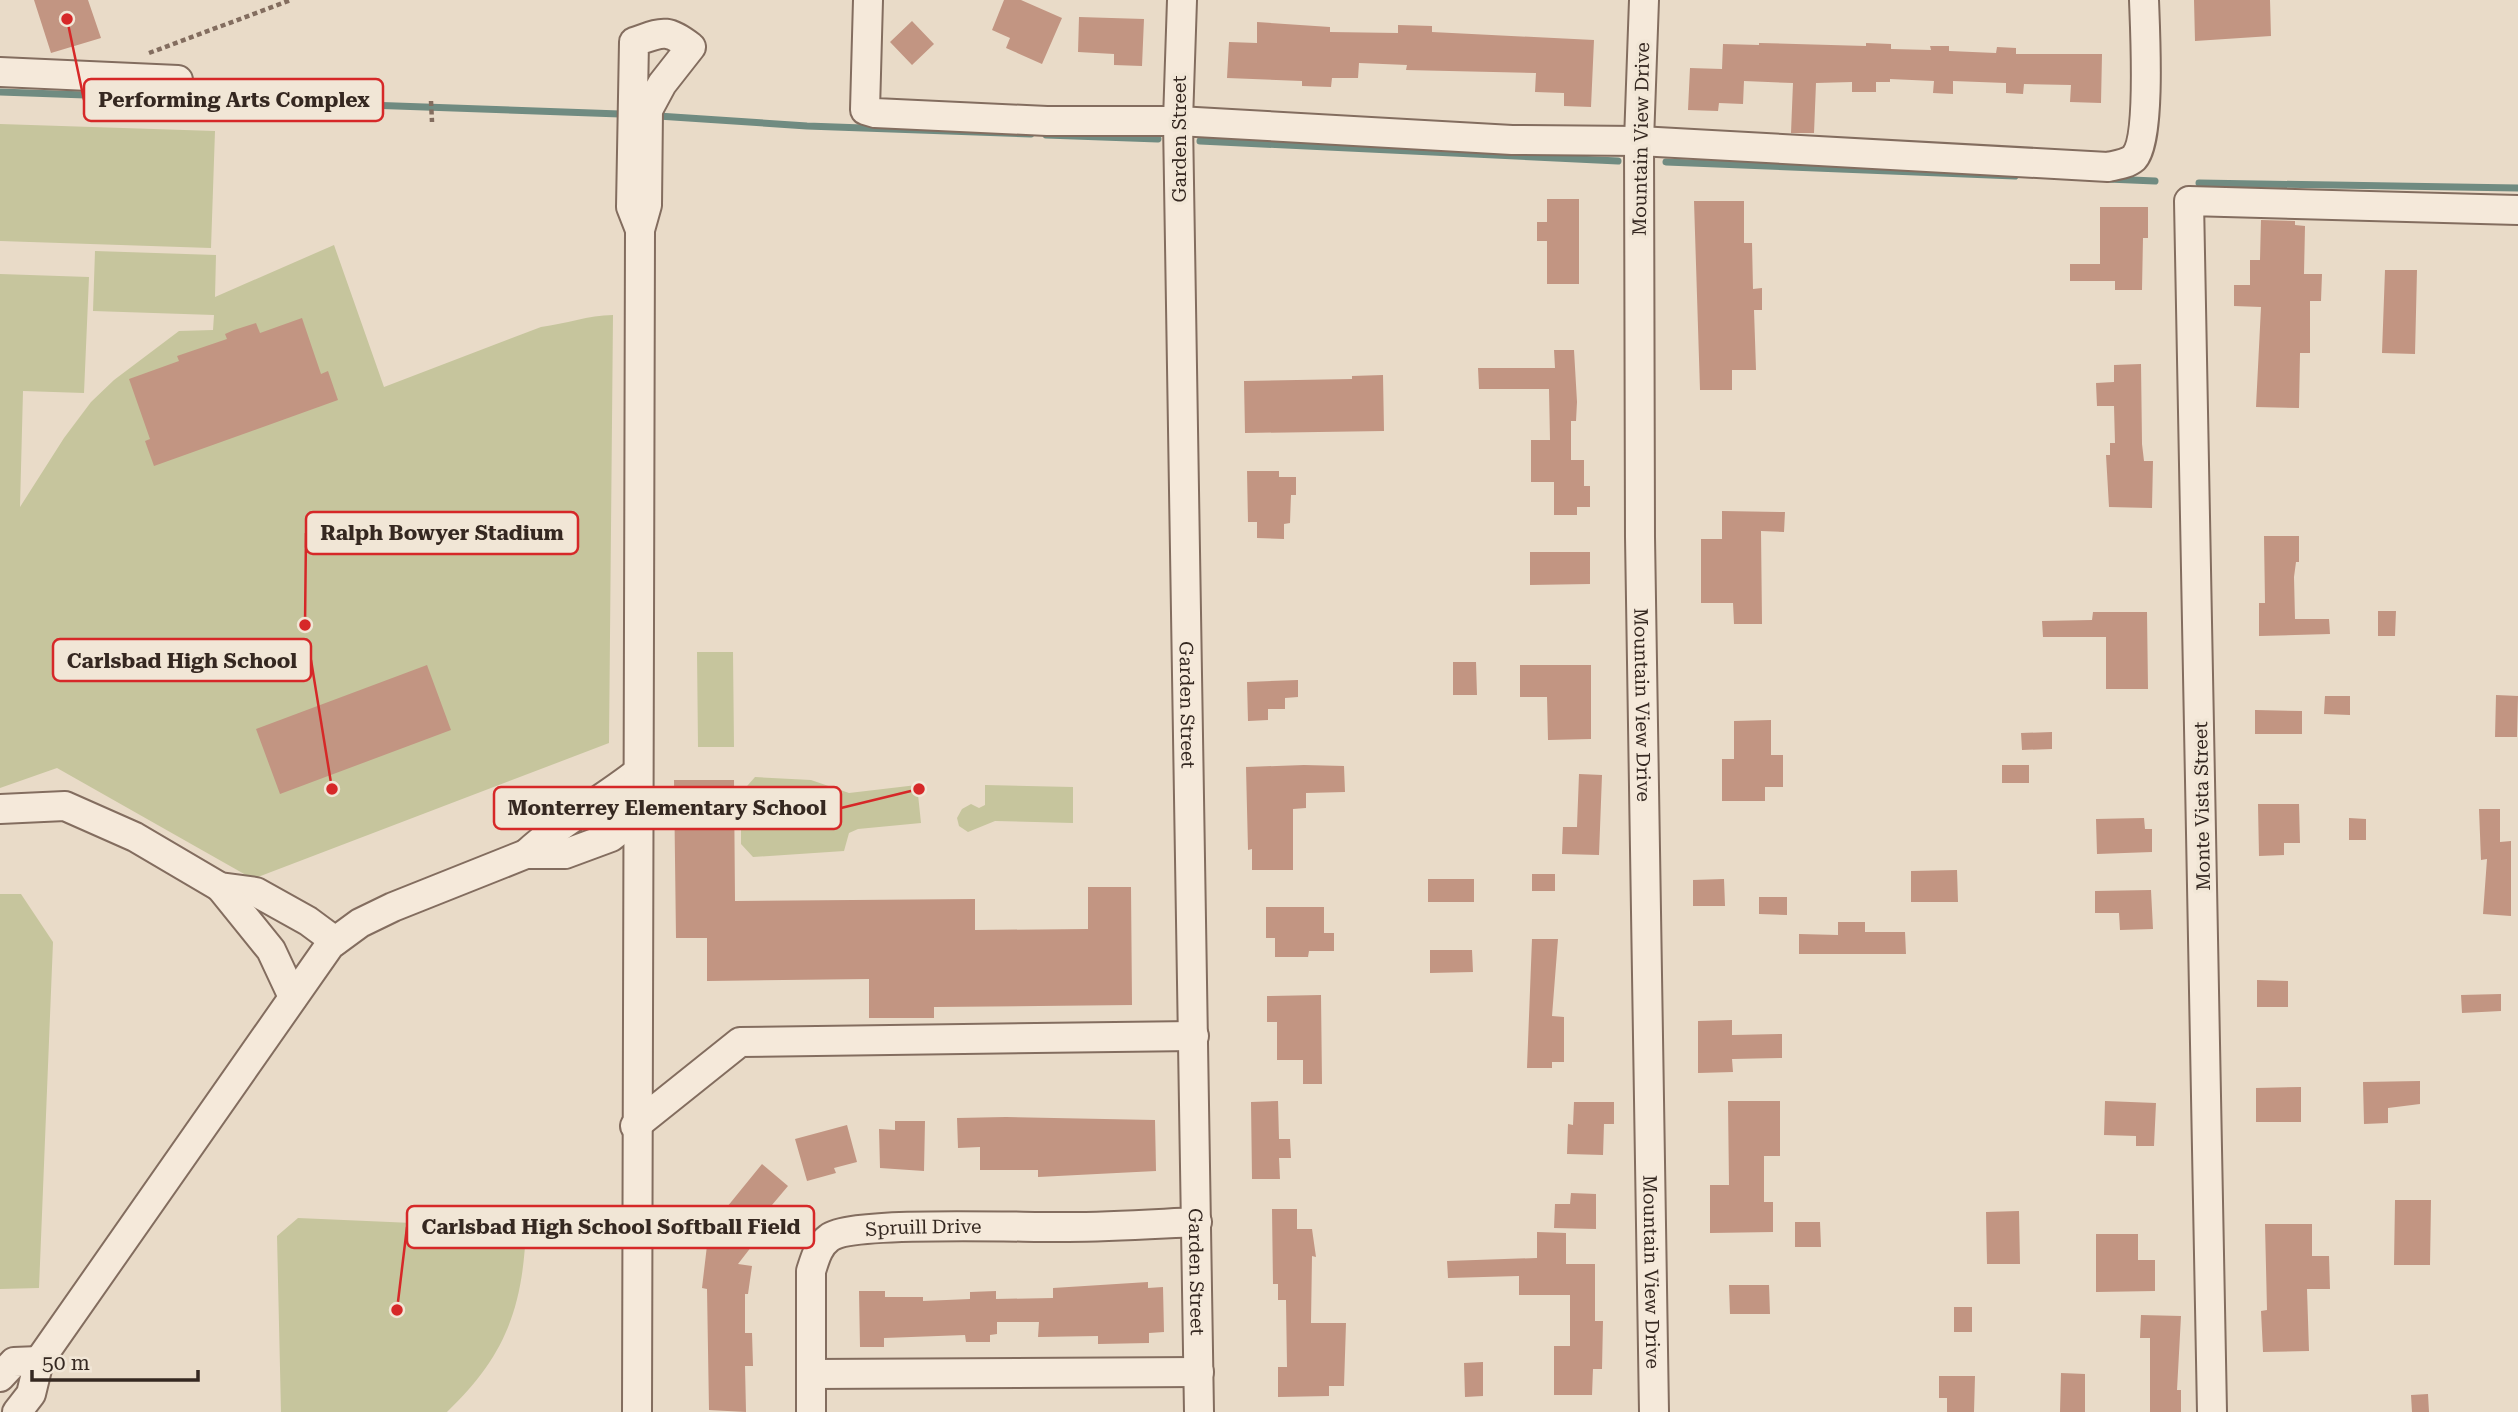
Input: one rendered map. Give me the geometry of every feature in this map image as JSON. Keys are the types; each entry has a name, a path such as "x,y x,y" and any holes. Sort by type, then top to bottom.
{"street":[{"path":"868,0 865,110 875,113 1046,121 1178,121 1511,140 1639,141 1997,164 2108,167 2128,162 2136,156 2144,107 2144,0"},
{"name":"Garden Street","path":"1182,0 1178,121 1199,1412"},
{"name":"Mountain View Drive","path":"1644,0 1639,141 1640,523 1654,1412"},
{"path":"637,1412 635,1126 640,230 646,205 648,110 662,84 691,47 673,33 665,32 634,42 631,207 640,230"},
{"path":"0,72 178,80"},
{"name":"Monte Vista Street","path":"2212,1412 2189,201 2518,210"},
{"path":"17,1412 31,1394 39,1361 335,941 360,923 393,907 526,854 557,825 610,794 638,772"},
{"path":"0,809 65,806 135,837 220,887 271,950 293,997"},
{"path":"526,854 565,854 611,837 638,816"},
{"path":"220,887 256,892 308,920 335,941"},
{"path":"635,1126 740,1042 1194,1037"},
{"name":"Spruill Drive","path":"811,1412 811,1271 818,1251 829,1238 842,1233 876,1228 1070,1227 1197,1222"},
{"path":"0,1377 14,1362 39,1361"},
{"path":"811,1374 1199,1372"}],"path":[{"path":"142,55 291,0"},
{"path":"232,114 233,94"},
{"path":"310,97 310,117"},
{"path":"431,101 432,122"}],"green space":[{"path":"0,124 215,131 211,248 0,241"},
{"path":"334,245 384,387 541,327 613,315 609,743 253,879 57,768 0,788 0,274 89,277 84,393 23,391 20,507 64,438 91,402 114,380 179,331 213,330 214,315 93,311 95,251 216,255 215,297"},
{"path":"697,652 733,652 734,747 698,747"},
{"path":"755,777 811,780 849,793 917,785 921,823 858,829 849,833 844,851 753,857 741,844 741,793"},
{"path":"985,785 1073,787 1073,823 995,821 968,832 959,826 957,818 962,809 971,804 979,808 985,805"},
{"path":"0,894 21,894 53,942 39,1288 0,1289"},
{"path":"298,1218 526,1228 521,1283 507,1329 497,1351 483,1371 447,1412 281,1412 277,1236"}],"building":[{"path":"34,0 88,0 101,38 51,53"},
{"path":"1004,0 1021,0 1062,18 1042,64 1006,48 1010,38 992,30"},
{"path":"2194,0 2270,0 2271,36 2195,41"},
{"path":"1079,17 1144,19 1142,66 1114,65 1114,54 1078,52"},
{"path":"912,21 934,44 912,65 890,42"},
{"path":"1257,22 1330,27 1330,32 1398,33 1398,25 1432,26 1432,32 1594,40 1591,107 1564,106 1564,93 1535,92 1536,73 1406,70 1407,65 1359,63 1358,78 1332,78 1331,87 1302,86 1302,81 1227,78 1229,42 1257,43"},
{"path":"1866,43 1891,44 1891,49 1931,50 1930,46 1949,46 1949,51 1996,53 1997,47 2016,48 2016,54 2102,54 2101,103 2070,102 2071,85 2024,84 2023,94 2006,93 2006,83 1953,81 1953,94 1933,93 1934,81 1890,79 1890,82 1876,82 1876,92 1852,92 1852,82 1816,83 1814,133 1791,133 1793,83 1744,81 1743,104 1719,103 1718,111 1688,110 1690,68 1722,69 1723,44 1866,46"},
{"path":"1547,199 1579,199 1579,284 1547,284 1547,241 1537,241 1537,222 1547,222"},
{"path":"1694,201 1744,201 1744,243 1752,243 1753,289 1762,288 1762,310 1754,310 1756,370 1732,370 1732,390 1700,390"},
{"path":"2100,207 2148,207 2148,238 2143,238 2142,290 2115,290 2115,281 2070,281 2070,264 2100,264"},
{"path":"2261,220 2295,221 2295,225 2305,226 2304,274 2322,274 2321,301 2310,301 2310,353 2300,353 2299,408 2256,407 2261,307 2234,306 2234,285 2250,285 2250,260 2260,260"},
{"path":"2385,270 2417,270 2415,354 2382,353"},
{"path":"302,318 321,374 328,371 338,400 154,466 145,441 150,439 129,379 179,361 177,356 227,339 225,334 234,330 256,323 260,333"},
{"path":"1554,350 1574,350 1577,402 1576,421 1571,421 1571,460 1584,460 1584,486 1590,486 1590,507 1577,507 1577,515 1554,515 1554,482 1531,482 1531,440 1550,440 1549,389 1479,389 1478,368 1555,368"},
{"path":"2141,364 2142,444 2144,461 2153,461 2152,508 2109,507 2106,455 2110,455 2110,443 2115,443 2114,406 2097,406 2096,383 2114,382 2114,365"},
{"path":"1383,375 1384,431 1245,433 1244,381 1352,379 1352,376"},
{"path":"1247,471 1279,471 1279,477 1296,477 1296,495 1291,495 1290,523 1284,524 1284,539 1257,538 1257,522 1248,522"},
{"path":"1722,511 1785,512 1784,532 1761,531 1762,624 1734,624 1733,603 1701,603 1701,539 1722,539"},
{"path":"2264,536 2299,536 2299,562 2296,562 2294,577 2295,619 2329,619 2330,634 2259,636 2259,603 2265,603"},
{"path":"1530,552 1590,552 1590,584 1530,585"},
{"path":"2378,611 2396,611 2395,636 2378,636"},
{"path":"2093,612 2147,612 2148,689 2106,689 2106,637 2043,637 2042,621 2092,620"},
{"path":"1453,662 1476,662 1477,695 1453,695"},
{"path":"427,665 451,730 280,794 256,729"},
{"path":"1520,665 1591,665 1591,739 1548,740 1547,697 1520,697"},
{"path":"1298,680 1298,697 1285,698 1285,709 1268,709 1268,720 1248,721 1247,682"},
{"path":"2496,695 2518,696 2517,737 2495,737"},
{"path":"2325,696 2350,696 2350,715 2324,714"},
{"path":"2255,710 2302,711 2302,734 2255,734"},
{"path":"1771,720 1771,755 1783,755 1783,787 1765,787 1765,801 1722,801 1722,759 1734,759 1734,721"},
{"path":"2052,732 2052,749 2022,750 2021,733"},
{"path":"2002,765 2029,765 2029,783 2002,783"},
{"path":"1344,766 1345,792 1306,793 1306,808 1293,809 1293,870 1252,870 1252,849 1248,850 1246,767"},
{"path":"1579,774 1602,775 1599,855 1562,854 1563,827 1577,827"},
{"path":"674,780 734,780 735,901 975,899 975,930 1088,929 1088,887 1131,887 1132,1005 934,1007 934,1018 869,1018 869,979 707,981 707,938 676,938"},
{"path":"2258,804 2299,804 2300,843 2284,843 2284,855 2259,856"},
{"path":"2479,809 2500,809 2500,842 2511,841 2511,916 2483,914 2487,859 2481,860"},
{"path":"2144,818 2145,829 2152,829 2152,852 2097,854 2096,819"},
{"path":"2349,818 2366,819 2366,840 2349,840"},
{"path":"1957,870 1958,902 1911,902 1911,871"},
{"path":"1532,874 1555,874 1555,891 1532,891"},
{"path":"1428,879 1474,879 1474,902 1428,902"},
{"path":"1724,879 1725,906 1693,906 1693,880"},
{"path":"2151,890 2153,929 2120,930 2119,913 2095,913 2095,891"},
{"path":"1759,897 1787,897 1787,915 1759,914"},
{"path":"1266,907 1324,907 1324,933 1334,933 1334,951 1309,951 1308,957 1275,957 1275,938 1266,938"},
{"path":"1838,922 1865,922 1865,932 1905,932 1906,954 1799,954 1799,934 1838,935"},
{"path":"1532,939 1558,939 1552,1016 1564,1017 1564,1062 1552,1062 1552,1068 1527,1068"},
{"path":"1430,950 1472,950 1473,972 1430,973"},
{"path":"2257,980 2288,981 2288,1007 2257,1007"},
{"path":"2501,994 2501,1011 2462,1013 2461,995"},
{"path":"1321,995 1322,1084 1303,1084 1303,1060 1277,1060 1277,1022 1267,1022 1267,996"},
{"path":"1732,1020 1732,1035 1782,1034 1782,1058 1732,1059 1733,1072 1698,1073 1698,1021"},
{"path":"2420,1081 2420,1104 2388,1108 2388,1123 2364,1124 2363,1082"},
{"path":"2301,1087 2301,1122 2256,1122 2256,1088"},
{"path":"1278,1101 1279,1139 1290,1139 1291,1158 1279,1158 1280,1179 1252,1179 1251,1102"},
{"path":"1728,1101 1780,1101 1780,1156 1764,1156 1764,1202 1773,1202 1773,1232 1710,1233 1710,1185 1729,1185"},
{"path":"2105,1101 2156,1103 2154,1146 2136,1146 2136,1136 2104,1135"},
{"path":"1574,1102 1614,1102 1614,1124 1604,1124 1603,1155 1567,1154 1568,1124 1573,1125"},
{"path":"957,1118 1155,1120 1156,1171 1038,1177 1038,1170 980,1170 980,1147 958,1148"},
{"path":"895,1121 925,1121 924,1171 880,1168 879,1129 895,1130"},
{"path":"847,1125 857,1162 834,1168 836,1173 807,1181 795,1139"},
{"path":"762,1164 788,1186 772,1205 780,1212 761,1235 727,1207"},
{"path":"1571,1193 1596,1194 1596,1229 1554,1228 1555,1204 1570,1204"},
{"path":"2395,1200 2431,1200 2430,1265 2394,1265"},
{"path":"1272,1209 1297,1209 1297,1229 1312,1229 1316,1257 1312,1256 1311,1323 1346,1323 1344,1386 1329,1386 1329,1396 1278,1397 1278,1367 1287,1367 1286,1300 1278,1300 1278,1284 1273,1284"},
{"path":"2019,1211 2020,1264 1987,1264 1986,1212"},
{"path":"1795,1222 1820,1222 1821,1247 1795,1247"},
{"path":"2265,1224 2312,1224 2312,1256 2329,1256 2330,1289 2307,1289 2309,1351 2263,1352 2261,1311 2267,1310"},
{"path":"1537,1232 1566,1233 1566,1264 1595,1264 1595,1321 1603,1321 1602,1369 1593,1369 1592,1395 1554,1395 1554,1346 1570,1346 1570,1295 1519,1295 1519,1276 1448,1278 1447,1261 1537,1258"},
{"path":"2096,1234 2138,1234 2138,1260 2155,1260 2155,1291 2096,1292"},
{"path":"708,1237 755,1242 738,1264 752,1266 748,1294 745,1294 745,1333 752,1333 753,1366 745,1366 746,1412 709,1410 707,1289 702,1288"},
{"path":"1148,1282 1148,1288 1163,1287 1164,1332 1149,1333 1149,1343 1098,1344 1098,1336 1038,1337 1039,1322 997,1322 997,1334 990,1335 990,1342 966,1342 965,1335 884,1338 884,1347 860,1347 859,1291 885,1291 885,1297 923,1297 923,1301 970,1299 970,1292 996,1291 996,1299 1053,1298 1053,1288"},
{"path":"1729,1285 1769,1285 1770,1314 1730,1314"},
{"path":"1954,1307 1972,1307 1972,1332 1954,1332"},
{"path":"2141,1315 2181,1316 2177,1390 2181,1390 2181,1412 2150,1412 2150,1338 2140,1338"},
{"path":"1483,1362 1483,1396 1465,1397 1464,1363"},
{"path":"2061,1373 2085,1374 2085,1412 2060,1412"},
{"path":"1939,1376 1975,1376 1974,1412 1947,1412 1947,1398 1939,1398"},
{"path":"2428,1394 2429,1412 2412,1412 2411,1395"}],"waterway":[{"path":"0,92 620,114"},
{"path":"658,116 807,126 1031,134"},
{"path":"1046,135 1158,139"},
{"path":"1200,141 1618,161"},
{"path":"1666,162 2015,176"},
{"path":"2108,179 2155,181"},
{"path":"2199,183 2518,188"}],"place":[{"name":"Performing Arts Complex","path":"67,19"},
{"name":"Ralph Bowyer Stadium","path":"305,625"},
{"name":"Carlsbad High School","path":"332,789"},
{"name":"Monterrey Elementary School","path":"919,789"},
{"name":"Carlsbad High School Softball Field","path":"397,1310"}]}
